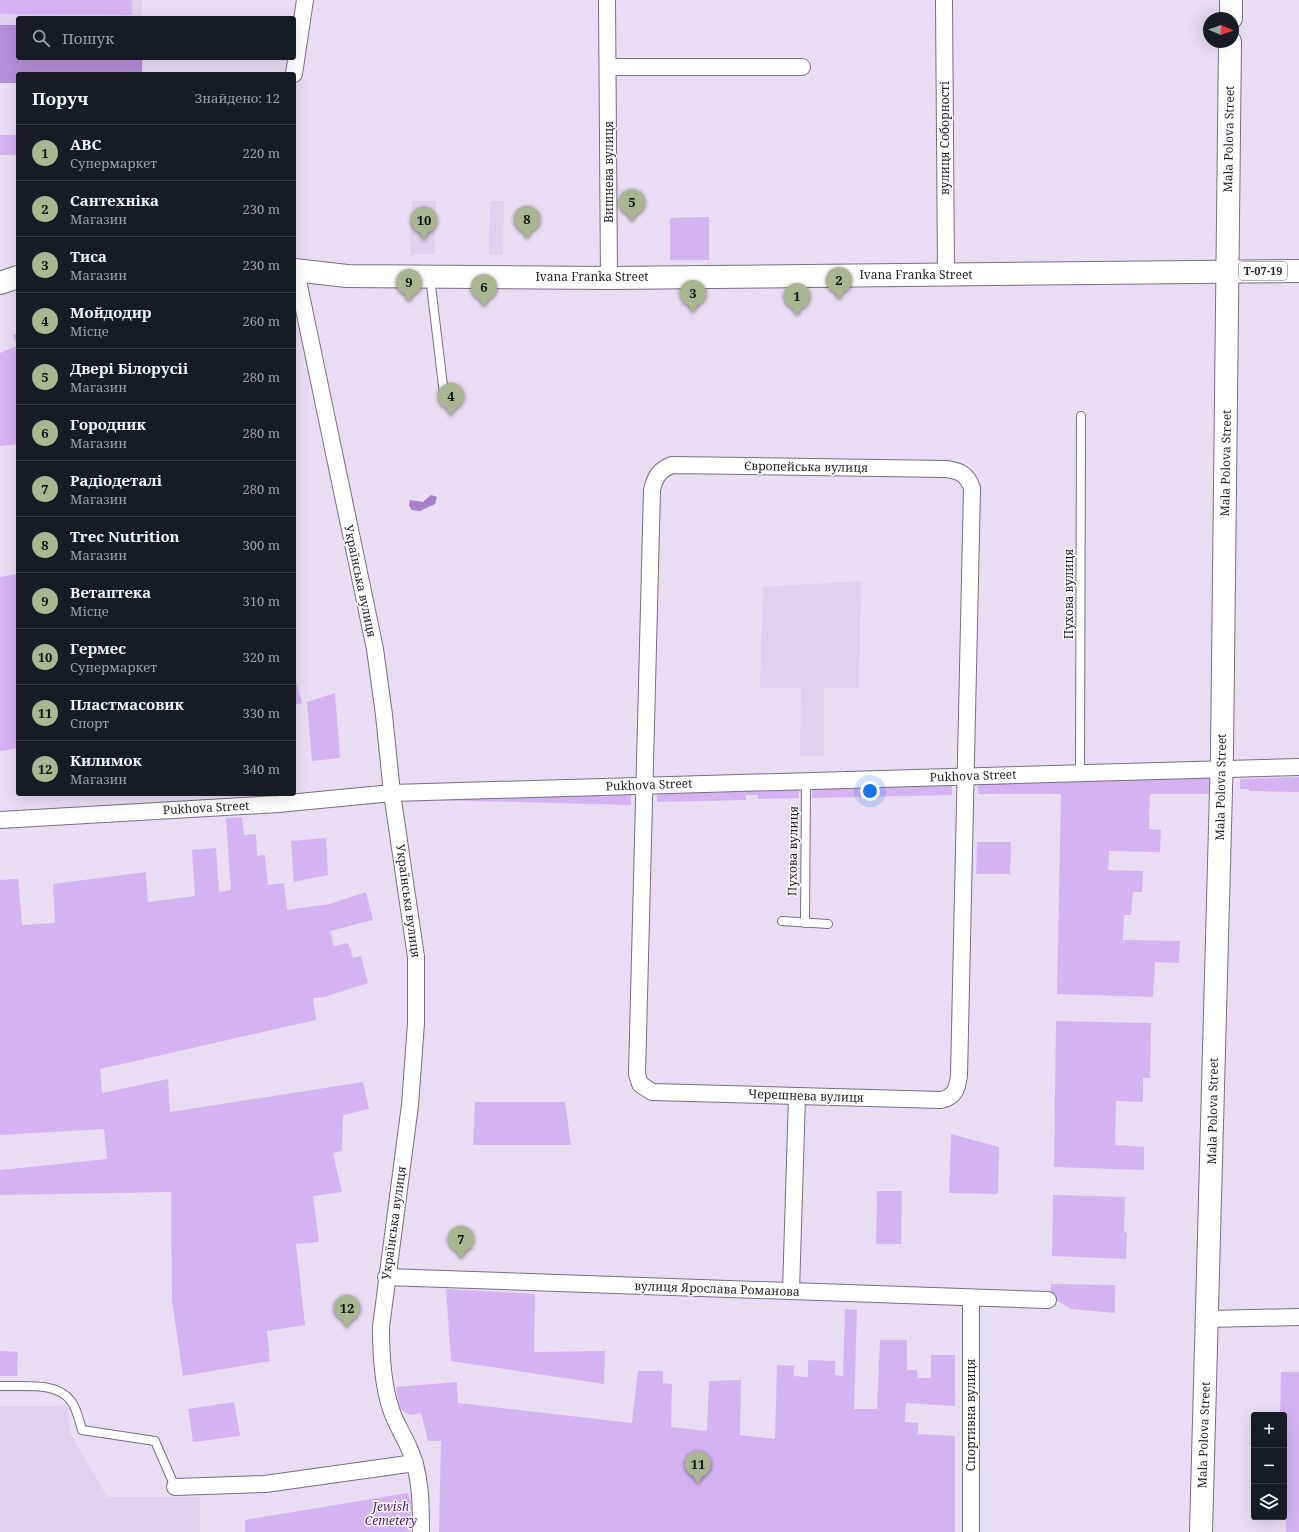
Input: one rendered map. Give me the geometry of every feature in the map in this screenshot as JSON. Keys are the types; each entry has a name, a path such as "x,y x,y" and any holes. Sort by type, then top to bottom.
{"street":[{"path":"294,72 305,0"},
{"name":"Вишнева вулиця","path":"608,0 609,278"},
{"name":"вулиця Соборності","path":"944,0 946,275"},
{"path":"1231,0 1231,12"},
{"name":"Mala Polova Street","path":"1202,1532 1222,770 1230,48"},
{"path":"608,67 802,67"},
{"name":"Ivana Franka Street","path":"296,271 347,276 609,278 1299,270"},
{"name":"Українська вулиця","path":"296,276 374,649 384,715 392,793 414,932 417,983 410,1105 386,1277 381,1327 382,1361 386,1393 396,1422 415,1463 420,1495 421,1532"},
{"path":"0,283 16,278"},
{"name":"Європейська вулиця","path":"643,785 652,490 659,473 664,468 672,465 946,469 965,474 972,488 966,776"},
{"name":"Pukhova Street","path":"0,820 278,804 392,793 1080,772 1299,768"},
{"name":"Черешнева вулиця","path":"643,785 637,1074 640,1084 652,1092 941,1100 949,1098 954,1093 959,1076 966,776"},
{"path":"791,1291 797,1096"},
{"name":"вулиця Ярослава Романова","path":"386,1277 1048,1300"},
{"name":"Спортивна вулиця","path":"971,1298 971,1532"},
{"path":"1208,1319 1299,1317"},
{"path":"175,1487 265,1484 415,1463"}],"lane":[{"path":"430,276 444,394"},
{"name":"Пухова вулиця","path":"1080,772 1082,416"},
{"name":"Пухова вулиця","path":"805,923 806,780"},
{"path":"782,921 828,924"},
{"path":"0,1386 38,1387 59,1391 65,1394 72,1401 82,1430 155,1441 175,1487"}],"shaded area":[{"path":"0,0 142,0 142,16 16,16 16,25 0,25"},
{"path":"0,25 16,25 16,60 142,60 142,72 16,72 16,83 0,83"},
{"path":"412,201 436,201 435,254 413,254 413,257 410,256"},
{"path":"490,201 504,201 503,255 489,255"},
{"path":"431,495 437,497 435,504 420,511 412,510 409,506 410,500 423,502"},
{"path":"861,581 859,688 824,688 824,756 800,756 801,688 760,688 763,587"},
{"path":"0,1406 68,1406 70,1433 107,1497 200,1497 200,1532 0,1532"}],"green space":[{"path":"0,0 132,0 132,15 0,14"},
{"path":"0,135 16,135 16,155 0,155"},
{"path":"709,217 709,260 670,260 670,218"},
{"path":"16,334 16,343 13,335"},
{"path":"16,346 16,444 0,446 0,353"},
{"path":"16,574 16,748 0,751 0,577"},
{"path":"296,680 302,703 296,704"},
{"path":"335,693 340,758 312,761 307,702"},
{"path":"1299,777 1299,792 1249,791 1249,789 1240,789 1240,779"},
{"path":"1209,778 1209,794 1150,794 1149,829 1161,830 1160,852 1109,851 1108,870 1143,871 1142,892 1133,892 1131,915 1124,915 1123,940 1180,941 1179,963 1155,962 1153,997 1057,994 1061,794 978,794 978,784"},
{"path":"952,785 952,795 812,798 812,789"},
{"path":"799,790 799,798 758,799 758,795 746,795 746,800 657,802 657,794"},
{"path":"631,795 631,805 435,800"},
{"path":"242,817 244,835 256,834 257,856 265,855 268,885 284,883 287,910 330,904 366,892 373,920 330,931 334,946 348,943 353,958 361,956 368,983 324,997 313,998 316,1020 100,1069 102,1093 168,1079 170,1112 363,1082 369,1109 343,1115 342,1151 333,1153 342,1192 313,1196 319,1242 296,1244 305,1325 267,1331 270,1361 183,1376 172,1300 171,1192 0,1195 0,1170 107,1159 104,1129 0,1135 0,880 18,879 22,925 55,923 53,884 146,872 148,902 195,896 192,850 216,848 219,892 231,890 226,818"},
{"path":"326,838 328,875 294,882 291,841"},
{"path":"977,842 1011,842 1010,874 976,874"},
{"path":"1056,1021 1151,1023 1150,1078 1143,1078 1143,1102 1116,1101 1115,1145 1144,1147 1144,1170 1054,1167"},
{"path":"475,1102 565,1102 571,1145 473,1145"},
{"path":"951,1134 999,1147 998,1194 949,1193"},
{"path":"877,1191 902,1191 901,1244 876,1244"},
{"path":"1053,1195 1125,1197 1124,1232 1127,1233 1126,1259 1052,1256"},
{"path":"1051,1284 1115,1285 1115,1313 1071,1309 1051,1297"},
{"path":"446,1289 535,1294 534,1352 605,1351 604,1384 451,1361"},
{"path":"845,1309 857,1310 854,1409 877,1409 880,1340 907,1340 907,1370 917,1370 918,1378 931,1378 931,1355 955,1355 955,1406 906,1403 905,1422 918,1423 918,1434 955,1436 955,1532 439,1532 441,1441 428,1441 421,1413 410,1415 400,1409 396,1387 457,1382 458,1403 632,1423 638,1371 663,1371 663,1383 672,1384 671,1427 707,1431 709,1381 741,1380 740,1435 775,1439 777,1365 794,1366 794,1376 808,1377 808,1360 835,1361 835,1375 843,1376"},
{"path":"0,1351 18,1352 17,1376 0,1376"},
{"path":"1281,1372 1299,1372 1299,1532 1286,1532 1287,1412 1280,1412"},
{"path":"234,1402 240,1436 193,1442 188,1409"},
{"name":"Jewish Cemetery","path":"408,1493 411,1503 410,1532 245,1532 245,1520"}],"place":[{"name":"Двері Білорусіі","path":"632,222"},
{"name":"Trec Nutrition","path":"527,239"},
{"name":"Гермес","path":"424,240"},
{"name":"Сантехніка","path":"839,300"},
{"name":"Ветаптека","path":"409,302"},
{"name":"Городник","path":"484,307"},
{"name":"Тиса","path":"693,313"},
{"name":"ABC","path":"797,316"},
{"name":"Мойдодир","path":"451,416"},
{"name":"Радіодеталі","path":"461,1259"},
{"name":"Килимок","path":"347,1328"},
{"name":"Пластмасовик","path":"698,1484"}]}
